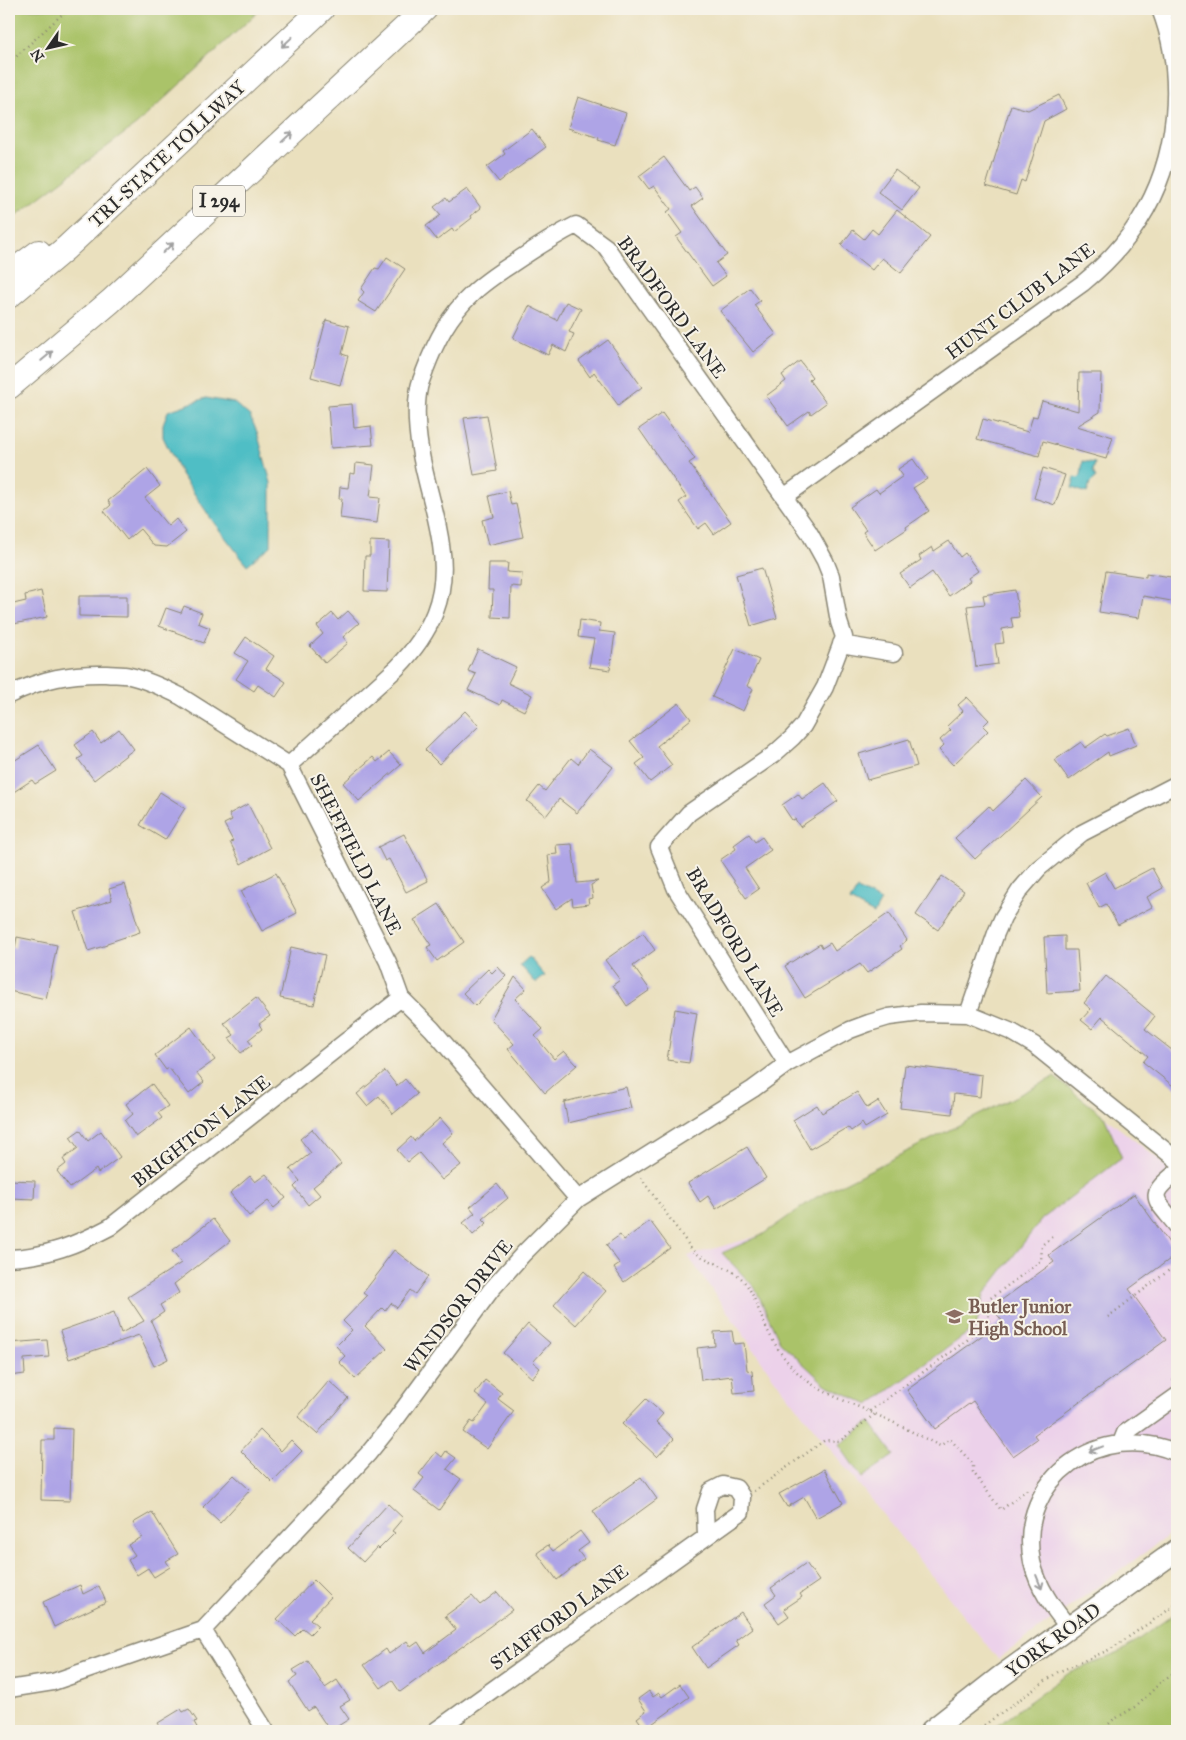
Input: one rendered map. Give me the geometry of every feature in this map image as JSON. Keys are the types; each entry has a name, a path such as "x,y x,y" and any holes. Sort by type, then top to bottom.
{"highway":[{"name":"TRI-STATE TOLLWAY","path":"9,296 66,248 322,9"},
{"name":"I 294","path":"9,387 112,301 425,9"},
{"path":"9,274 111,198 173,148"}],"main road":[{"name":"YORK ROAD","path":"931,1731 1000,1678 1177,1550"}],"street":[{"name":"HUNT CLUB LANE","path":"784,497 1083,283 1113,255 1140,220 1172,160 1176,86 1171,46 1160,9"},
{"name":"BRADFORD LANE","path":"289,765 413,652 424,636 442,591 443,560 441,544 420,448 418,423 419,389 434,346 456,310 473,293 547,239 576,225 606,247 809,532 825,561 830,576 844,638 820,699 792,738 773,755 689,813 659,847 676,889 786,1064"},
{"path":"841,644 894,653"},
{"name":"SHEFFIELD LANE","path":"9,695 48,679 70,675 128,675 180,696 289,765 388,962 401,998 432,1029 578,1199"},
{"path":"968,1014 996,933 1020,890 1039,868 1082,833 1177,784"},
{"name":"BRIGHTON LANE","path":"9,1258 34,1256 62,1250 110,1227 401,998"},
{"name":"WINDSOR DRIVE","path":"9,1688 53,1682 203,1630 368,1454 491,1290 524,1253 578,1199 753,1090 786,1064 850,1030 889,1017 921,1013 968,1014 1012,1032 1034,1044 1177,1160"},
{"path":"1177,1172 1157,1189 1156,1194 1157,1200 1177,1226"},
{"path":"1121,1443 1124,1433 1174,1389"},
{"path":"1069,1628 1042,1591 1036,1576 1031,1547 1034,1517 1046,1489 1066,1466 1092,1450 1106,1445 1121,1443 1151,1444 1177,1453"},
{"path":"706,1535 705,1509 711,1491 723,1485 736,1488 742,1498"},
{"name":"STAFFORD LANE","path":"435,1731 706,1535 741,1512 742,1498"},
{"path":"203,1630 266,1731"}],"path":[{"path":"9,64 68,9"},
{"path":"632,1165 693,1252 702,1258 727,1268 741,1278 751,1291 773,1342 799,1374 831,1396 876,1414 940,1446 950,1439 972,1464 973,1472 1001,1510 1030,1487"},
{"path":"870,1412 989,1324 988,1300 1041,1261 1042,1245 1053,1236"},
{"path":"1108,1316 1176,1265 1177,1267"},
{"path":"1174,1389 1177,1374"},
{"path":"742,1498 825,1440 840,1441 876,1414"},
{"path":"976,1731 1058,1672 1111,1649 1177,1604"},
{"path":"1102,1731 1113,1720 1138,1705 1160,1683 1177,1670"}],"shaded area":[{"name":"Butler Junior High School","path":"1054,1077 1177,1174 1177,1529 998,1659 773,1377 688,1256 762,1235 815,1198"}],"green space":[{"path":"9,9 261,9 137,124 9,221"},
{"path":"1054,1077 1104,1116 1122,1158 1042,1219 984,1294 976,1327 869,1405 825,1384 780,1342 755,1288 722,1253 762,1235 815,1198"},
{"path":"870,1422 894,1455 862,1478 839,1445"},
{"path":"1177,1612 1177,1731 989,1731 1069,1673 1119,1653"}],"water":[{"path":"206,398 234,403 250,416 257,432 271,483 271,546 247,565 214,523 181,474 163,437 163,424 168,411"},
{"path":"1083,461 1095,463 1093,471 1096,478 1090,483 1087,493 1072,488 1075,477 1078,478 1081,475"},
{"path":"857,889 881,901 874,914 850,901"},
{"path":"529,957 545,976 536,983 520,965"}],"building":[{"path":"1059,95 1066,109 1044,121 1025,182 1021,180 1016,195 986,186 1011,105 1028,110"},
{"path":"578,97 626,113 615,145 568,128"},
{"path":"532,129 546,147 499,182 487,167 505,154 503,151"},
{"path":"664,157 689,191 695,187 703,198 692,206 727,255 716,263 726,276 712,286 676,237 682,233 667,212 671,209 654,186 649,189 639,176"},
{"path":"895,170 919,188 902,210 878,192"},
{"path":"467,189 481,208 454,232 452,229 437,240 426,226 441,215 434,207 446,198 449,202"},
{"path":"897,210 930,237 901,273 882,258 872,270 841,245 853,230 864,239 872,229 878,234"},
{"path":"387,257 405,269 376,312 358,301 364,292 361,289 375,268 379,269"},
{"path":"750,288 760,301 754,305 776,334 753,352 720,311"},
{"path":"566,302 581,309 569,332 574,334 566,352 553,345 548,355 513,338 529,306 557,320"},
{"path":"326,320 349,326 342,354 348,356 340,385 311,377"},
{"path":"608,340 642,387 618,405 594,372 590,377 579,361"},
{"path":"800,361 812,377 809,380 826,403 811,414 809,411 788,426 766,396 786,381 782,375"},
{"path":"1079,373 1101,373 1100,412 1077,426 1113,437 1106,459 1043,441 1039,456 977,439 983,419 1028,432 1033,416 1037,417 1042,401 1078,411"},
{"path":"352,404 354,428 371,426 373,445 331,448 328,406"},
{"path":"662,413 695,459 689,463 731,522 714,534 706,523 698,529 679,502 686,497 639,429"},
{"path":"487,415 497,471 474,475 464,418"},
{"path":"913,459 927,479 913,488 929,511 906,527 907,529 875,550 863,532 866,530 850,507 876,489 879,493 903,476 898,469"},
{"path":"356,463 374,465 370,497 380,498 377,523 340,518 342,499 339,499 340,487 348,488 350,473 355,474"},
{"path":"1043,468 1065,475 1055,505 1034,498"},
{"path":"147,469 160,486 145,498 168,526 176,519 186,532 167,547 154,546 140,529 127,540 104,511 111,505 108,501"},
{"path":"508,491 511,505 516,504 523,537 488,545 482,520 494,517 489,496"},
{"path":"370,541 389,542 387,592 364,591 365,556 370,556"},
{"path":"949,541 960,557 965,553 978,571 968,578 970,581 949,596 932,572 910,588 900,574 921,560 919,556 932,547 934,551"},
{"path":"489,563 508,563 507,572 522,573 521,587 511,586 510,618 492,617 493,590 488,590"},
{"path":"762,568 777,618 751,626 736,575"},
{"path":"1106,571 1146,577 1146,573 1177,578 1177,602 1143,596 1139,618 1099,612"},
{"path":"1015,590 1019,617 1011,618 1013,627 1002,629 1004,643 995,644 998,664 976,667 967,606 985,604 983,595"},
{"path":"41,591 47,617 9,625 9,605 26,601 25,595"},
{"path":"79,596 127,596 127,617 79,616"},
{"path":"184,606 202,613 198,623 210,628 204,643 159,626 166,608 181,613"},
{"path":"348,611 359,623 343,637 348,643 325,663 310,646 323,634 317,626 332,613 338,620"},
{"path":"580,620 600,623 599,631 615,633 610,670 589,667 594,639 578,637"},
{"path":"246,637 274,656 266,669 286,682 276,697 258,685 254,691 236,679 248,661 235,653"},
{"path":"478,649 516,667 508,683 532,695 524,711 502,700 500,705 468,690 476,674 468,671"},
{"path":"735,649 759,660 747,686 753,689 743,711 712,697"},
{"path":"967,697 989,720 983,726 988,731 953,765 939,750 944,745 940,740 951,730 947,726 963,711 958,705"},
{"path":"679,703 691,719 657,746 672,765 650,782 636,764 644,758 630,741"},
{"path":"465,711 479,726 439,764 425,750"},
{"path":"1129,728 1136,745 1109,756 1108,752 1069,780 1055,760 1081,742 1085,748 1105,734 1107,736"},
{"path":"119,729 134,749 94,780 78,759 83,756 75,745 93,732 101,743"},
{"path":"909,739 917,766 867,780 859,754"},
{"path":"39,745 56,771 35,784 32,780 9,795 9,764"},
{"path":"589,749 613,767 577,813 559,799 546,816 527,801 539,786 545,791 571,758 578,764"},
{"path":"389,752 401,765 359,801 343,783 373,757 377,762"},
{"path":"1026,780 1042,797 975,859 955,838 989,806 993,811"},
{"path":"825,783 838,801 800,827 795,819 792,820 782,805 798,794 802,799"},
{"path":"160,792 185,808 165,840 140,825"},
{"path":"248,804 270,848 241,864 230,842 233,841 224,824 232,820 229,814"},
{"path":"404,834 428,881 406,892 389,859 385,861 378,847"},
{"path":"749,834 755,842 762,837 771,850 745,868 759,889 746,898 720,860 736,849 734,845"},
{"path":"572,844 577,883 598,881 591,885 593,898 588,899 589,904 573,906 572,898 556,909 542,888 551,882 548,855 557,854 556,845"},
{"path":"1152,868 1163,888 1147,897 1152,907 1118,925 1106,904 1099,908 1086,883 1105,872 1114,888"},
{"path":"276,873 297,913 262,931 241,891"},
{"path":"942,876 964,891 938,930 916,915"},
{"path":"125,884 140,932 88,951 75,912 112,900 109,889"},
{"path":"439,904 464,942 437,961 427,947 431,945 414,920"},
{"path":"889,913 907,940 900,946 902,949 867,973 860,964 805,998 785,966 820,944 822,948 830,943 835,951"},
{"path":"643,933 655,950 633,966 650,990 627,1006 613,985 620,980 605,960"},
{"path":"1065,936 1065,950 1077,950 1080,991 1047,993 1044,937"},
{"path":"17,937 57,945 46,999 9,991 9,947 15,948"},
{"path":"291,947 325,955 314,1005 280,998"},
{"path":"498,967 506,976 475,1006 463,993 488,969 492,973"},
{"path":"1106,976 1155,1016 1145,1029 1177,1054 1177,1089 1143,1062 1148,1056 1102,1017 1092,1029 1081,1020 1091,1009 1084,1003"},
{"path":"515,977 526,989 515,999 543,1029 535,1036 554,1059 564,1051 577,1065 545,1093 508,1049 514,1044 491,1019"},
{"path":"256,998 270,1016 259,1024 262,1029 248,1040 252,1045 241,1053 229,1038 234,1035 224,1023"},
{"path":"675,1009 697,1013 689,1063 667,1060"},
{"path":"191,1027 215,1060 197,1073 204,1082 189,1094 169,1068 166,1070 155,1055"},
{"path":"905,1065 982,1075 980,1097 954,1094 952,1114 900,1108"},
{"path":"385,1071 397,1086 405,1079 417,1094 393,1114 379,1096 367,1106 357,1094"},
{"path":"152,1084 168,1106 158,1113 162,1118 136,1137 125,1121 133,1114 126,1104"},
{"path":"626,1087 631,1108 568,1123 564,1102"},
{"path":"857,1092 867,1108 878,1101 887,1115 865,1128 862,1123 851,1131 848,1127 810,1149 793,1120 817,1105 822,1113"},
{"path":"440,1118 453,1133 442,1143 461,1165 442,1180 419,1153 408,1162 397,1150 411,1137 414,1141"},
{"path":"312,1129 341,1164 313,1187 320,1195 308,1205 294,1187 300,1181 290,1169 311,1153 300,1139"},
{"path":"80,1130 88,1141 101,1131 120,1157 98,1173 96,1169 70,1188 57,1171 66,1164 63,1159 78,1148 70,1137"},
{"path":"747,1147 766,1178 716,1209 708,1196 700,1202 688,1183"},
{"path":"266,1174 286,1198 274,1208 268,1201 249,1216 230,1193 250,1176 255,1182"},
{"path":"9,1180 35,1181 34,1199 9,1198"},
{"path":"497,1184 508,1198 483,1219 487,1223 473,1235 463,1223 475,1213 470,1207"},
{"path":"1134,1194 1177,1254 1129,1289 1166,1340 1034,1435 1037,1439 1013,1456 973,1401 935,1429 907,1390 1002,1321 992,1307 1054,1262 1049,1255"},
{"path":"213,1219 230,1241 174,1284 179,1293 160,1305 164,1312 151,1321 168,1359 154,1366 139,1335 69,1359 60,1331 114,1312 121,1333 144,1321 128,1297 181,1263 172,1251"},
{"path":"650,1221 670,1248 624,1282 614,1268 620,1264 606,1245 620,1235 624,1240"},
{"path":"394,1250 428,1276 415,1294 410,1290 397,1308 391,1303 385,1311 382,1308 365,1326 387,1349 355,1379 339,1362 345,1356 336,1346 352,1330 343,1321 367,1296 363,1293"},
{"path":"584,1271 606,1291 576,1325 554,1305"},
{"path":"528,1324 550,1343 533,1362 540,1368 532,1378 503,1353"},
{"path":"732,1331 734,1344 744,1343 747,1370 752,1371 754,1391 734,1393 732,1376 701,1380 697,1348 715,1346 714,1332"},
{"path":"47,1340 49,1357 24,1359 25,1374 9,1376 9,1343"},
{"path":"485,1380 502,1393 498,1399 514,1411 487,1449 463,1432 471,1421 474,1423 488,1404 475,1394"},
{"path":"329,1381 348,1398 317,1434 298,1417"},
{"path":"646,1399 663,1414 656,1422 674,1439 657,1457 622,1424"},
{"path":"54,1428 72,1429 70,1501 41,1500 42,1440 54,1440"},
{"path":"260,1430 281,1451 291,1440 302,1451 272,1482 241,1451"},
{"path":"446,1451 456,1458 447,1469 461,1479 439,1510 414,1491 424,1478 419,1474 436,1452 442,1457"},
{"path":"824,1469 843,1503 816,1518 804,1497 787,1507 779,1494"},
{"path":"234,1475 250,1490 220,1523 203,1507"},
{"path":"641,1477 657,1499 609,1534 593,1511"},
{"path":"388,1504 403,1518 392,1531 395,1533 379,1549 377,1547 363,1562 348,1548"},
{"path":"152,1512 178,1554 166,1561 170,1567 154,1577 148,1568 137,1575 128,1560 135,1555 128,1545 142,1537 133,1523"},
{"path":"580,1531 589,1543 578,1551 584,1559 557,1580 537,1553 548,1545 553,1551"},
{"path":"806,1563 819,1581 800,1594 802,1597 784,1609 789,1616 779,1623 765,1603 776,1595 771,1588"},
{"path":"314,1580 331,1597 310,1619 318,1626 310,1634 303,1628 295,1636 277,1619"},
{"path":"80,1585 83,1594 99,1586 106,1602 54,1627 43,1602"},
{"path":"497,1592 512,1610 400,1692 392,1680 381,1688 364,1665 386,1649 389,1654 407,1641 411,1647 418,1642 425,1653 456,1630 445,1616 472,1596 480,1605"},
{"path":"741,1612 752,1628 736,1640 739,1645 706,1668 692,1647"},
{"path":"308,1661 325,1688 337,1680 350,1700 340,1706 349,1719 330,1731 314,1707 308,1711 289,1682 297,1676 293,1670"},
{"path":"680,1684 689,1697 645,1729 637,1718 646,1711 638,1699 649,1691 653,1697 659,1693 662,1697"},
{"path":"181,1709 183,1712 189,1709 197,1721 194,1722 199,1731 163,1731 158,1723"}],"place":[{"name":"Butler Junior High School","path":"954,1317"}]}
